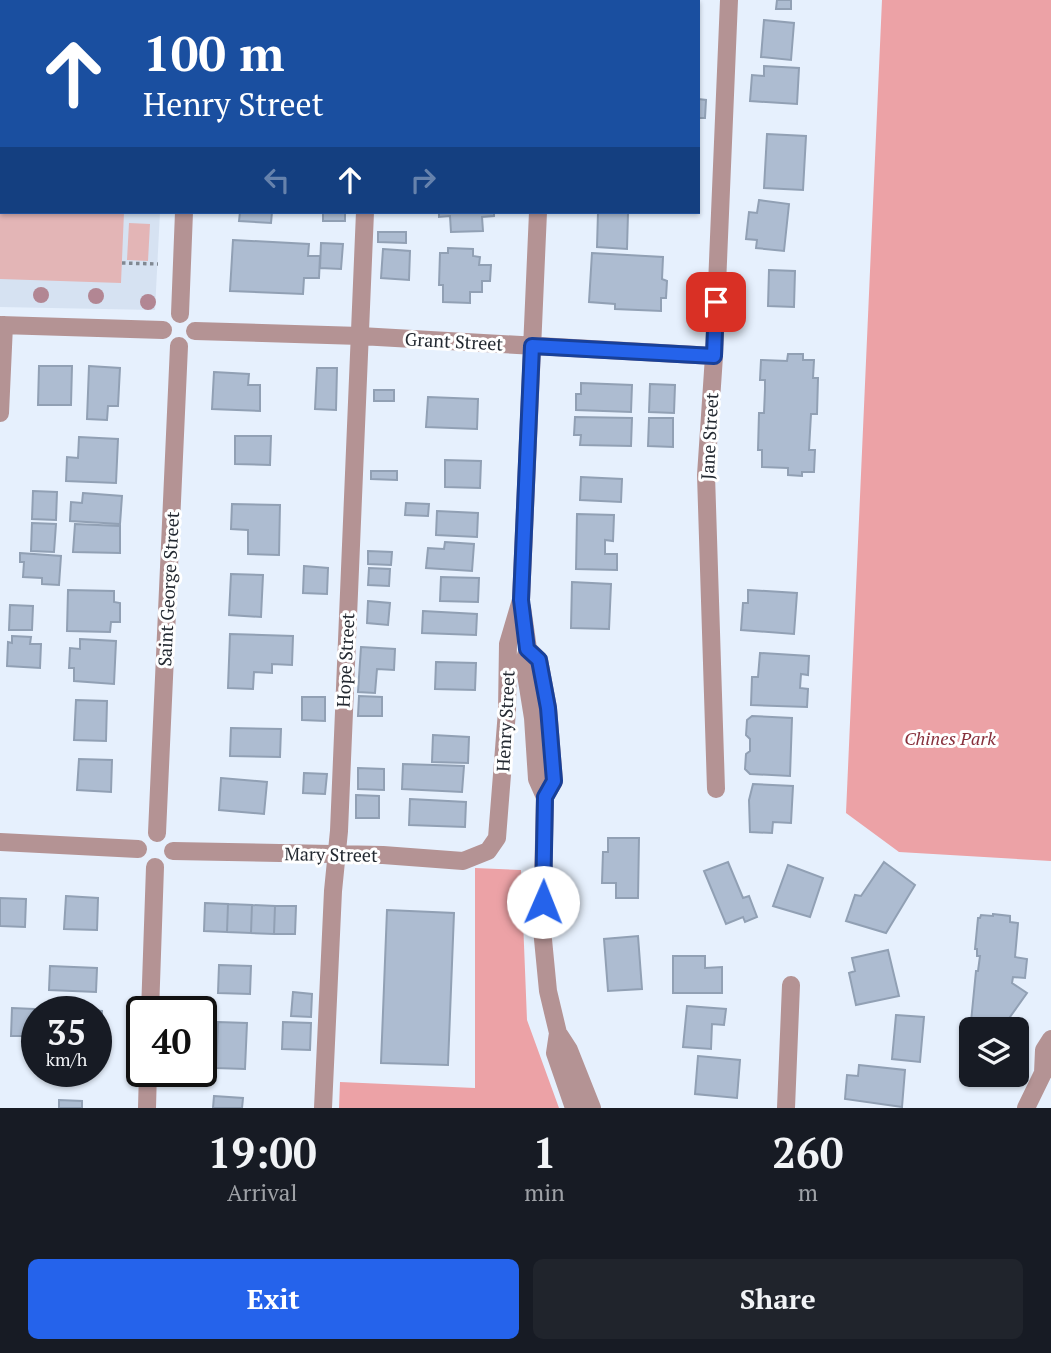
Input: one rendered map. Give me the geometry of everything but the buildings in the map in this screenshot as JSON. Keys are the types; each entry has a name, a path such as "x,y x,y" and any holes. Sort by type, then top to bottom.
{"street":[{"name":"Jane Street","path":"716,789 706,475 714,356 729,0"},
{"path":"180,314 184,214"},
{"name":"Hope Street","path":"323,1108 335,855 339,831 365,214"},
{"name":"Henry Street","path":"488,851 497,838 508,711 508,645 521,600 538,214"},
{"path":"180,314 192,321 195,331 192,340 178,346 169,343 163,330 167,320 180,314"},
{"path":"0,413 2,325 163,330"},
{"name":"Grant Street","path":"195,331 360,336 714,356"},
{"name":"Saint George Street","path":"157,833 178,346"},
{"path":"521,600 527,649 539,660 548,708 554,781 545,797 542,929 548,991 558,1033 569,1050 592,1108"},
{"path":"157,833 170,841 173,851 166,864 155,867 145,864 138,849 146,836 157,833"},
{"path":"0,842 138,849"},
{"name":"Mary Street","path":"173,851 463,860 488,851"},
{"path":"151,996 155,867"},
{"path":"786,1108 791,985"},
{"path":"558,1033 555,1053 574,1108"},
{"path":"1026,1108 1047,1069 1044,1050 1051,1039"},
{"path":"147,1108 148,1087"}],"path":[{"path":"122,263 159,264"}],"shaded area":[{"path":"0,214 160,214 155,310 0,307"},
{"path":"0,214 124,214 121,283 0,279"},
{"path":"129,223 150,224 148,261 127,260"}],"green space":[{"name":"Chines Park","path":"882,0 1051,0 1051,861 899,852 846,813"},
{"path":"475,868 521,870 527,1020 559,1108 339,1108 340,1082 475,1088"}],"route":[{"path":"543,902 545,797 554,781 548,708 539,660 527,649 521,600 532,346 714,356 716,302"}]}
